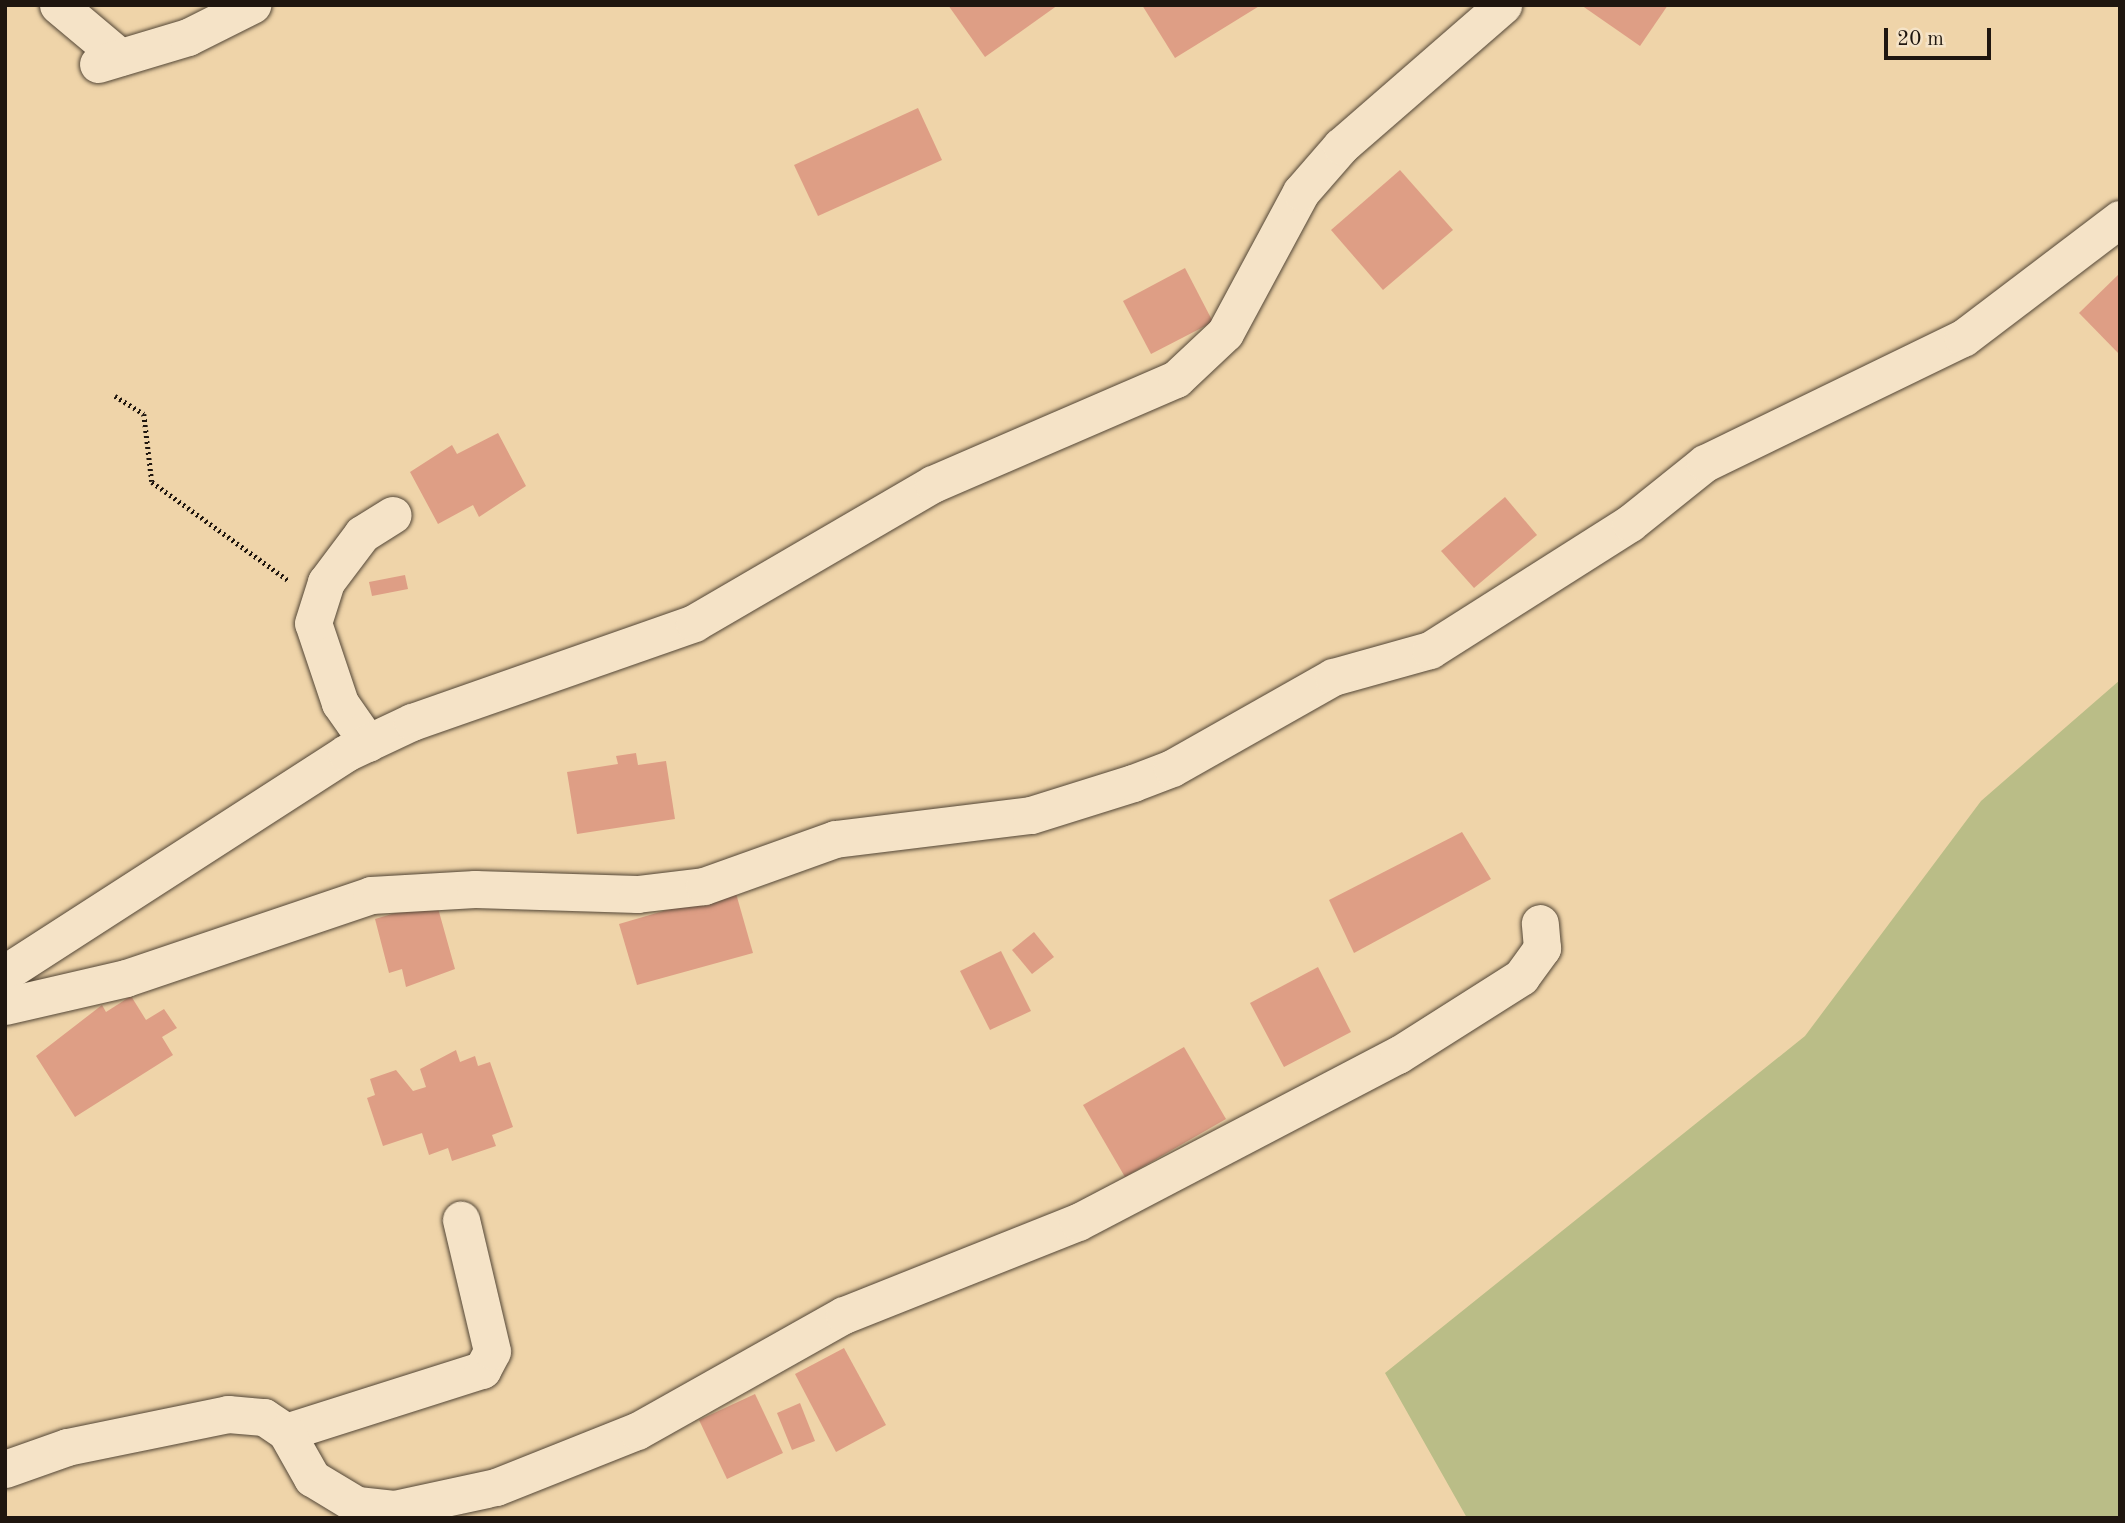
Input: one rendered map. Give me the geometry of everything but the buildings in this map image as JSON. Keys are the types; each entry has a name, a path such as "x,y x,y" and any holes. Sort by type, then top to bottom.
{"street":[{"path":"58,5 109,60 188,37 252,5"},
{"path":"5,973 368,743 694,623 933,484 1176,379 1224,333 1301,192 1340,146 1503,5"},
{"path":"5,1006 127,978 371,895 475,889 637,894 704,886 835,839 1031,815 1133,783 1172,768 1334,677 1430,650 1630,523 1705,463 1963,338 2120,219"},
{"path":"368,743 340,703 313,624 326,582 362,534 393,515"},
{"path":"5,1469 67,1447 228,1414 264,1417 286,1432 312,1478 330,1494 394,1509 496,1487 624,1436 844,1315 1078,1222 1398,1055 1521,977 1542,948 1540,923"},
{"path":"286,1432 482,1370 492,1351 461,1220"}],"path":[{"path":"115,396 144,414 152,482 286,576 313,624"}],"green space":[{"path":"2120,680 2120,1518 1467,1518 1385,1373 1805,1036 1981,801"}]}
